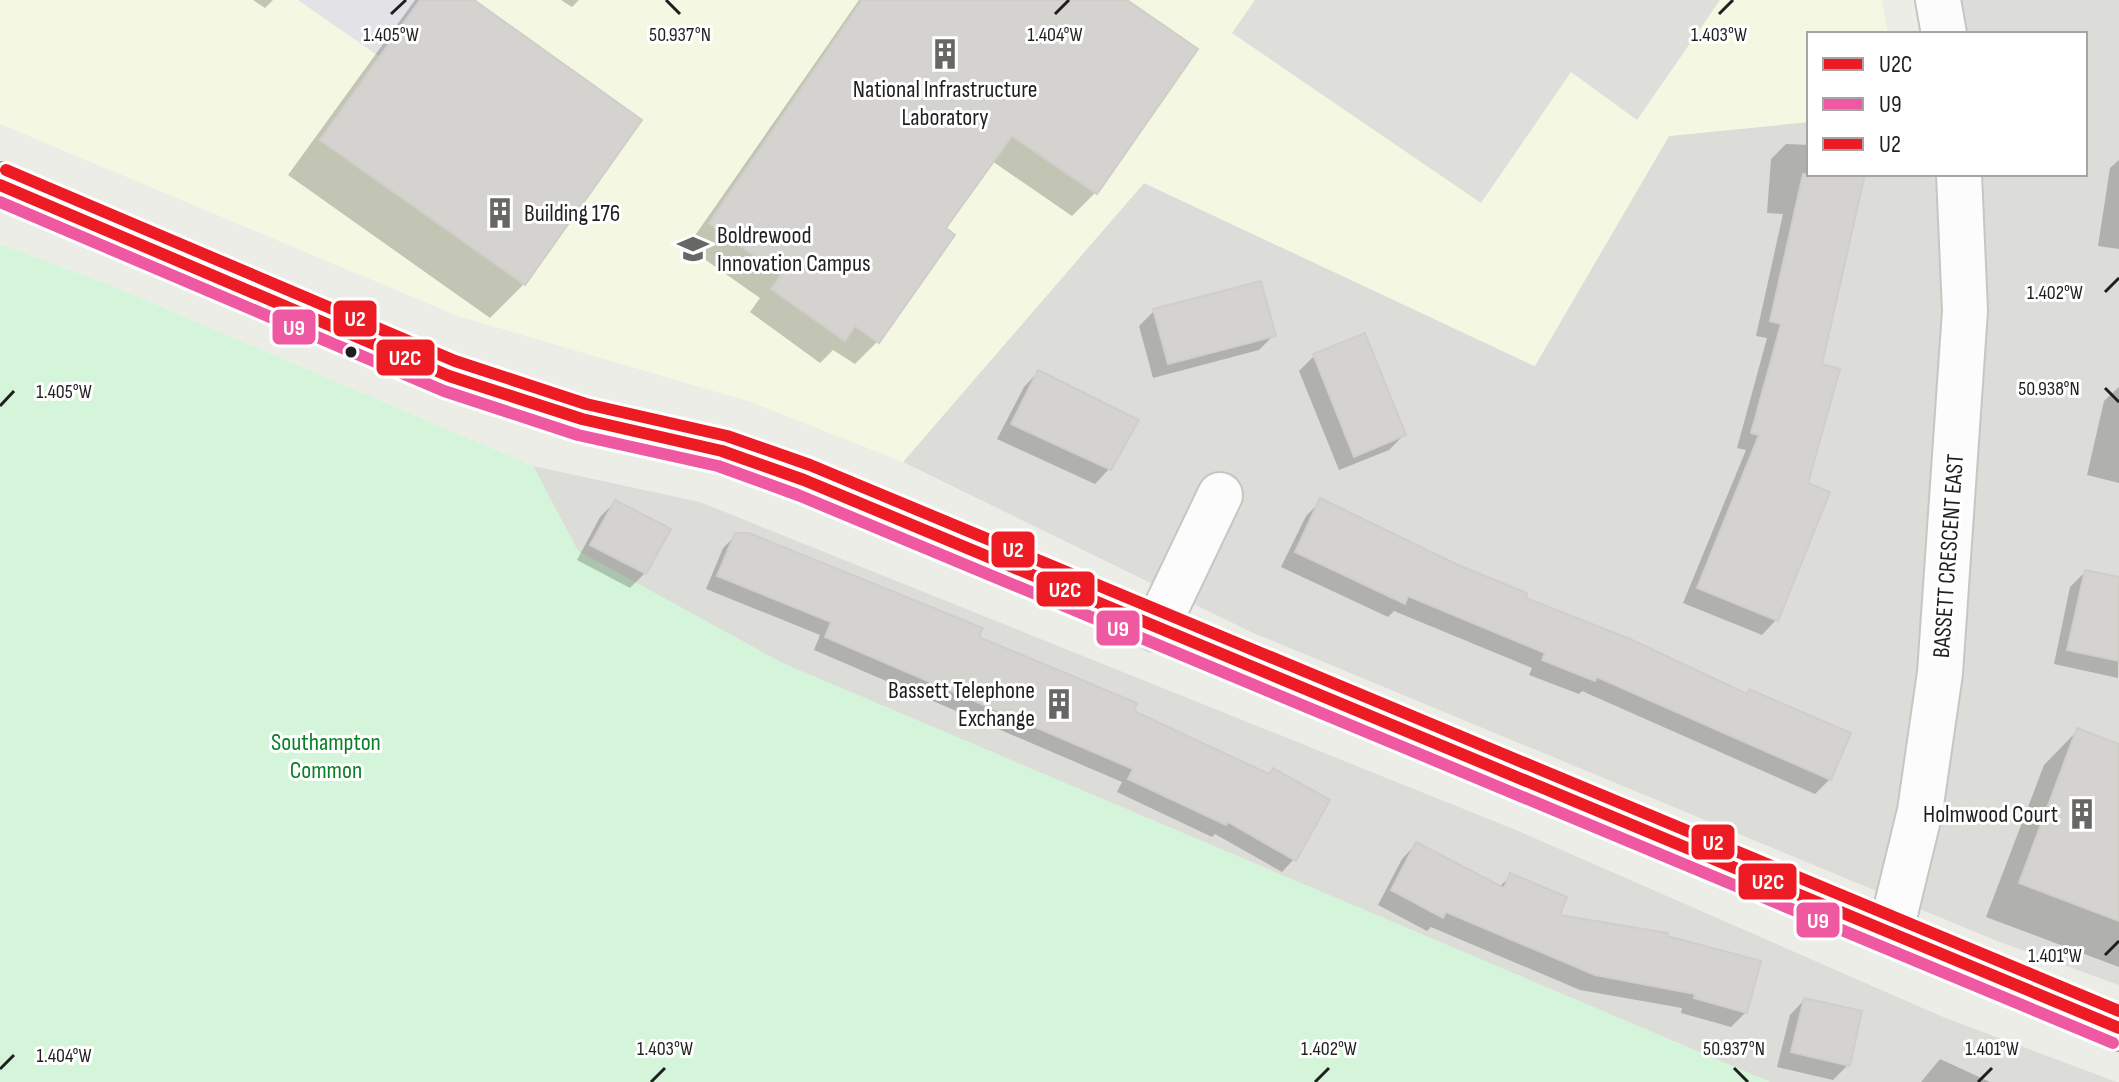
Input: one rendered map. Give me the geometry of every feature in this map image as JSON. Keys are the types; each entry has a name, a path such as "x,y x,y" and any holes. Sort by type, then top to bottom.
{"main road":[{"path":"0,185 449,376 582,419 722,451 804,480 2119,1028"}],"street":[{"path":"1938,0 1944,32"},
{"name":"BASSETT CRESCENT EAST","path":"1890,934 1920,811 1940,673 1965,311 1959,176"},
{"path":"1156,629 1220,495"}],"shaded area":[{"name":"Boldrewood Innovation Campus","path":"0,0 1882,0 1888,32 1807,32 1807,122 1669,136 1535,366 1144,183 903,462 751,402 458,316 0,124"},
{"path":"298,0 420,0 380,57"},
{"path":"1255,0 1720,0 1637,120 1571,72 1481,203 1232,33"},
{"path":"1962,0 2119,0 2119,985 1997,941 1251,632 903,462 1144,183 1534,366 1669,136 1807,122 1807,176 2087,176 2087,32 1967,32"},
{"path":"533,466 700,502 1516,830 1943,1017 2117,1082 1770,1082 782,663 578,551"}],"green space":[{"name":"Southampton Common","path":"0,244 114,287 533,466 578,551 782,663 1770,1082 0,1082"}],"building":[{"name":"Building 176","path":"420,0 474,0 642,120 525,285 320,140"},
{"path":"862,0 1127,0 1198,49 1097,194 1012,136 946,228 955,235 879,343 855,326 845,341 771,289 781,275 709,223"},
{"path":"1803,174 1865,176 1822,364 1840,369 1808,483 1830,492 1778,621 1697,588 1759,435 1751,433 1781,324 1770,321"},
{"path":"1261,281 1276,336 1168,364 1153,309"},
{"path":"1365,333 1406,435 1354,457 1313,354"},
{"path":"1038,370 1139,420 1111,470 1011,424"},
{"path":"1320,498 1458,565 1527,593 1526,598 1630,639 1747,694 1749,689 1851,733 1831,780 1597,677 1595,681 1542,660 1545,653 1408,596 1405,604 1295,552"},
{"path":"615,500 671,529 646,574 590,545"},
{"path":"735,533 749,533 983,628 979,637 1137,703 1134,711 1269,774 1273,768 1330,800 1296,861 1228,822 1226,825 1128,779 1133,769 825,637 831,622 717,576"},
{"path":"2085,570 2119,577 2119,661 2067,650"},
{"name":"Holmwood Court","path":"2077,728 2119,744 2119,921 2019,883"},
{"path":"1416,842 1504,888 1510,873 1567,897 1560,915 1668,933 1667,936 1761,961 1747,1013 1694,998 1695,994 1595,975 1446,912 1443,918 1391,890"},
{"path":"1804,998 1862,1011 1850,1066 1791,1052"}],"transit line":[{"name":"U2","path":"6,170 455,361 586,404 727,436 810,465 2119,1011"},
{"name":"U2C","path":"0,185 449,376 582,419 722,451 804,480 2119,1028"},
{"name":"U9","path":"0,202 444,391 578,435 718,466 798,495 2113,1043"}],"place":[{"name":"National Infrastructure Laboratory","path":"945,54"},
{"name":"Building 176","path":"500,213"},
{"name":"Boldrewood Innovation Campus","path":"693,249"},
{"name":"Bassett Telephone Exchange","path":"1059,704"},
{"name":"Holmwood Court","path":"2082,814"}]}
